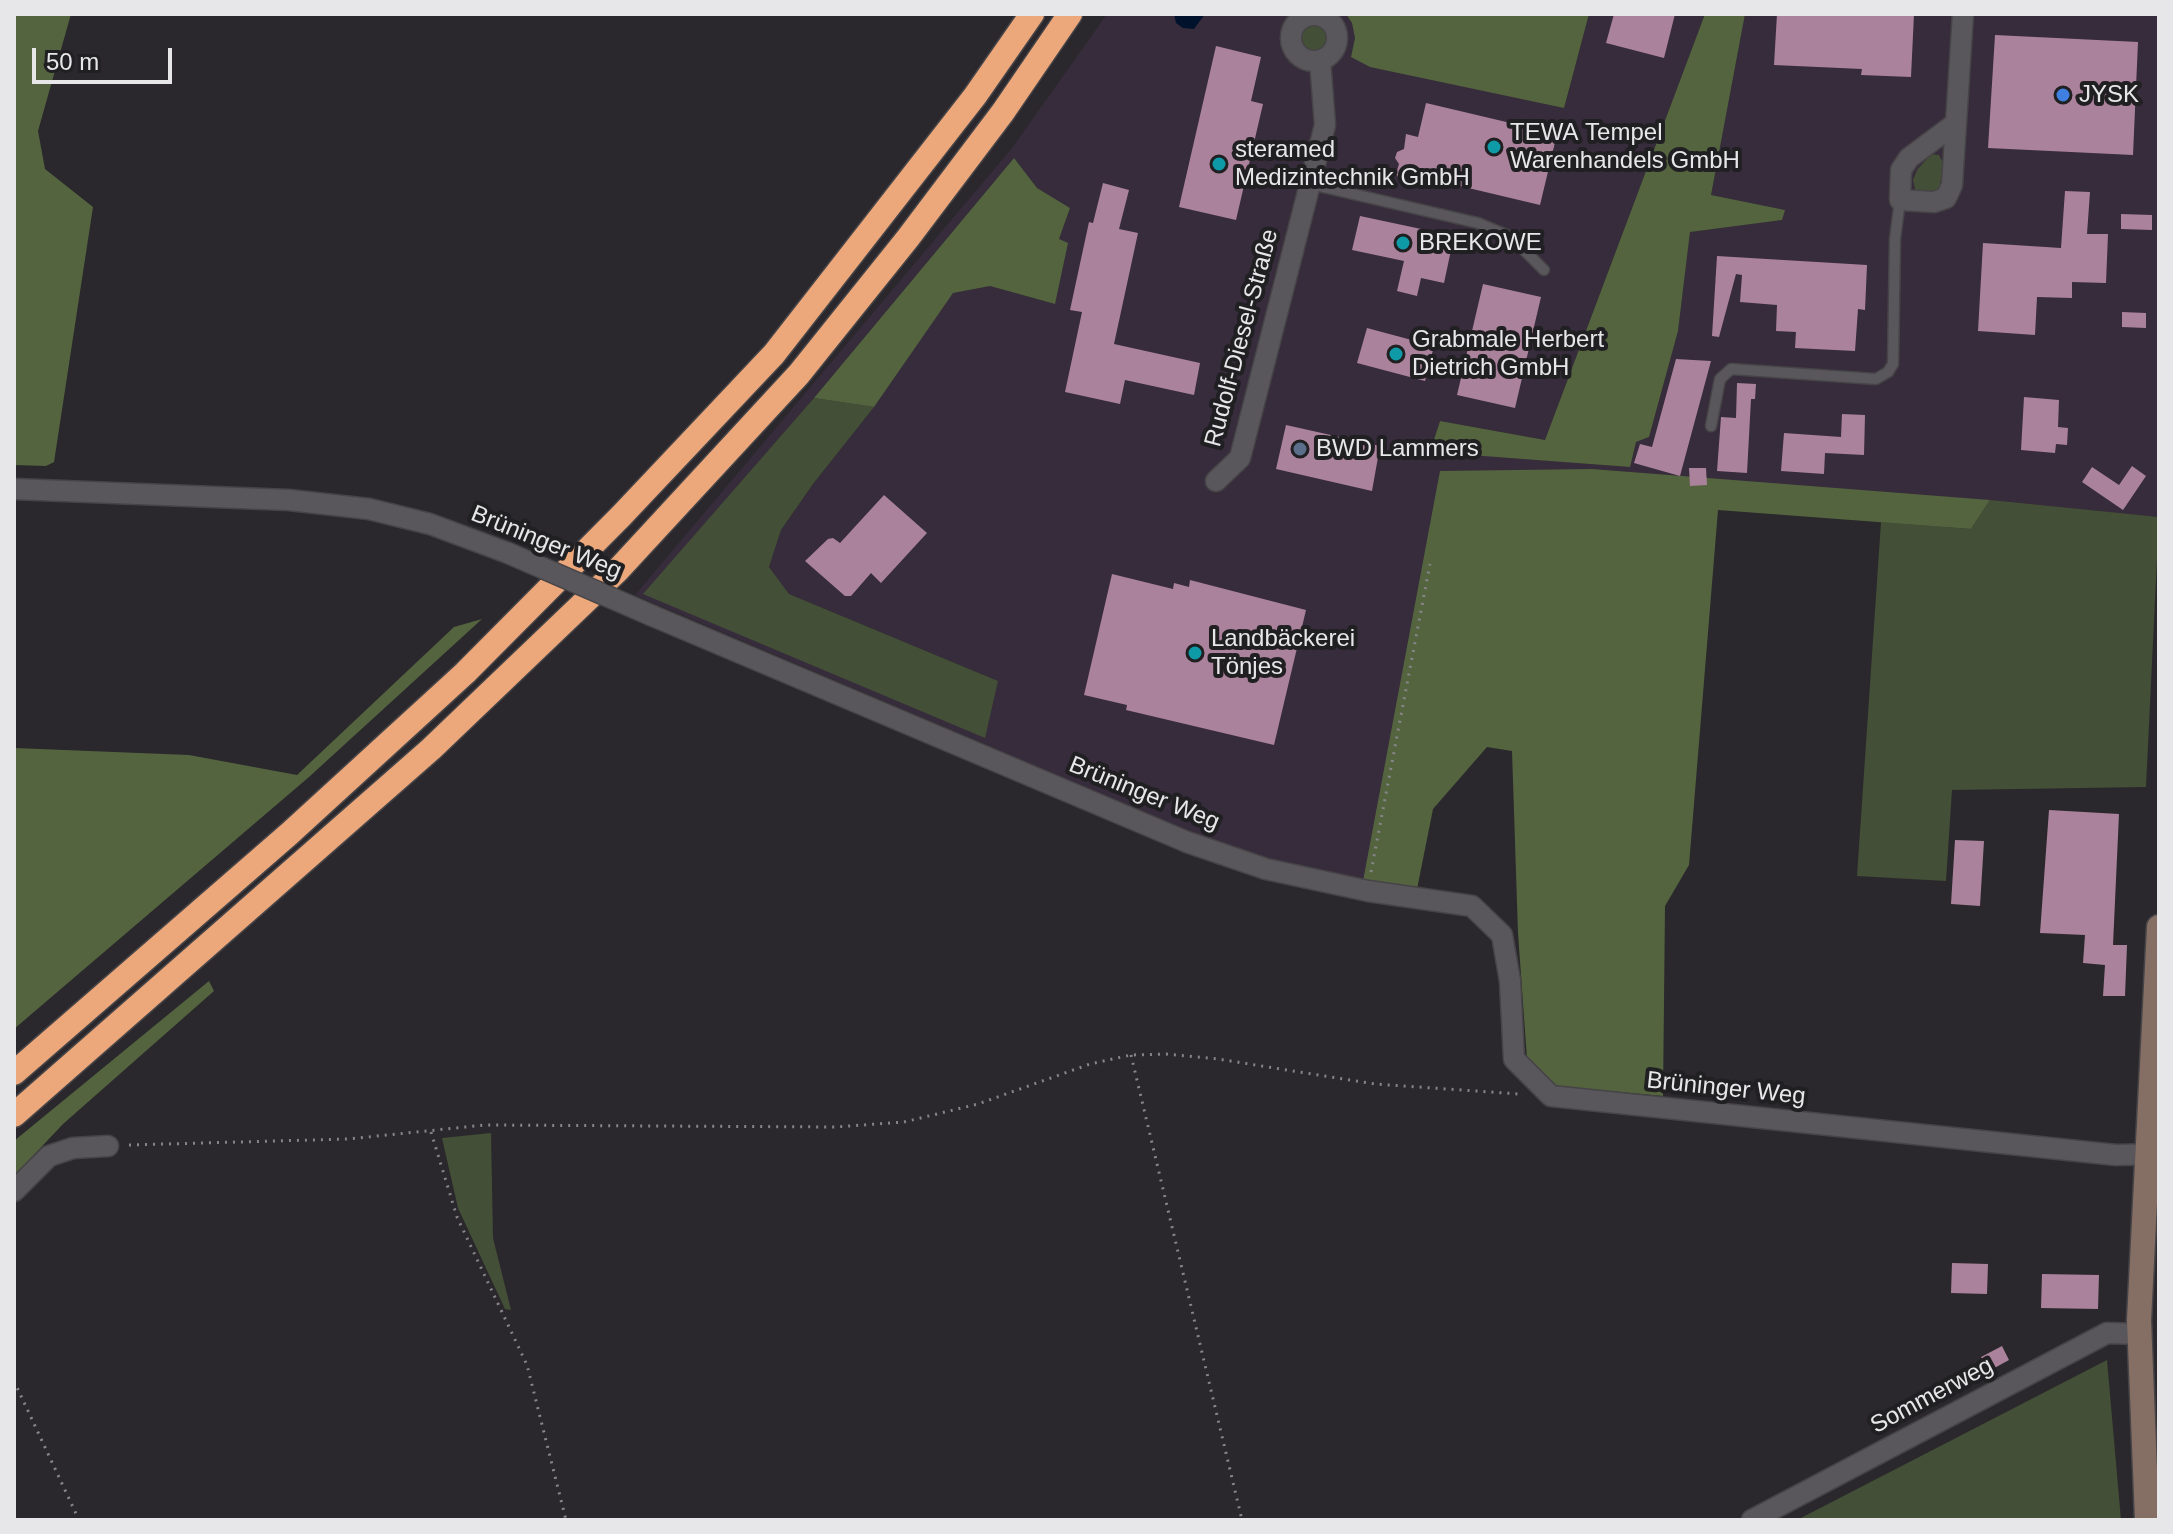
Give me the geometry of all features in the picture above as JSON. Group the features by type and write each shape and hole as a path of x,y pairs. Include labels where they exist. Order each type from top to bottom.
{"highway":[{"path":"14,1073 289,834 465,673 633,504 774,354 975,96 1032,14"},
{"path":"14,1115 431,749 617,571 799,374 937,200 1003,112 1070,14"}],"main road":[{"path":"2147,1520 2151,1460 2139,1334 2152,1154 2159,927"}],"street":[{"path":"1956,123 1909,158 1901,170 1900,200 1934,202 1946,198 1952,185 1956,123 1963,14"},
{"name":"Rudolf-Diesel-Straße","path":"1312,15 1320,15 1332,24 1337,37 1332,51 1320,60 1305,59 1291,42 1298,21 1312,15"},
{"name":"Rudolf-Diesel-Straße","path":"1216,481 1240,458 1325,125 1320,60"},
{"name":"Brüninger Weg","path":"14,489 289,500 369,509 430,524 508,553 1187,842 1266,869 1368,891 1472,906 1502,935 1510,981 1514,1059 1551,1096 2116,1155 2152,1154"},
{"path":"14,1191 49,1156 73,1148 108,1146"},
{"name":"Sommerweg","path":"1752,1520 2107,1333 2139,1334"}],"lane":[{"path":"1310,184 1478,223 1511,237 1544,270"},
{"path":"1711,426 1720,379 1731,369 1876,379 1888,372 1893,364 1895,239 1900,200"}],"path":[{"path":"1368,891 1430,564"},
{"path":"108,1146 348,1139 485,1125 835,1127 904,1122 978,1104 1090,1064 1131,1055 1166,1054 1218,1059 1375,1084 1551,1096"},
{"path":"1131,1055 1242,1520"},
{"path":"431,1131 457,1217 527,1365 566,1520"},
{"path":"14,1381 79,1520"}],"shaded area":[{"path":"1107,14 1346,14 1352,23 1355,38 1351,57 1564,108 1589,14 1705,14 1545,440 1440,421 1430,451 1629,467 1636,442 1649,437 1678,331 1690,232 1781,220 1784,210 1711,195 1745,14 2159,14 2159,517 1592,469 1363,881 1271,860 1190,835 635,595 1012,148","holes":["1014,158 1037,188 1070,208 1059,239 1055,304 990,286 952,293 874,407 781,530 769,567 789,594 998,681 644,594 814,398"]}],"green space":[{"path":"14,14 71,14 38,131 45,169 93,207 54,462 46,466 14,465"},
{"path":"1346,14 1589,14 1564,108 1370,67 1351,57 1355,38 1352,23"},
{"path":"1705,14 1745,14 1711,195 1785,210 1782,220 1690,232 1678,331 1649,437 1636,442 1630,467 1430,452 1440,421 1545,440"},
{"path":"1314,24 1324,28 1328,38 1324,48 1314,52 1304,48 1300,38 1304,28"},
{"path":"1931,154 1939,155 1944,165 1939,189 1931,194 1922,194 1915,189 1913,180 1917,170"},
{"path":"1014,158 1037,188 1070,208 1059,239 1068,243 1055,304 990,286 953,293 874,407 814,398"},
{"path":"814,398 874,407 781,530 769,567 789,594 998,681 985,738 643,594"},
{"path":"1592,469 1990,500 1971,529 1718,510 1689,865 1665,906 1663,1096 1554,1086 1527,1059 1518,933 1512,751 1487,747 1433,809 1416,894 1363,881 1440,471"},
{"path":"1990,500 2159,517 2146,787 1952,790 1946,881 1857,876 1881,522 1971,529"},
{"path":"482,619 309,777 14,1029 14,748 189,755 297,775 454,627"},
{"path":"209,981 214,991 63,1124 14,1176 14,1141"},
{"path":"491,1133 493,1238 511,1310 505,1309 458,1208 442,1138"},
{"path":"2107,1360 2121,1520 1797,1520"}],"water":[{"path":"1174,14 1205,14 1194,29 1183,28 1176,23"}],"building":[{"path":"1614,14 1675,14 1664,58 1606,43"},
{"path":"1777,14 1914,14 1911,77 1861,75 1862,69 1774,65"},
{"name":"JYSK","path":"1995,35 2138,42 2133,155 1988,148"},
{"name":"steramed Medizintechnik GmbH","path":"1216,46 1261,57 1251,101 1263,104 1236,220 1179,207"},
{"path":"1426,103 1557,134 1540,205 1422,177 1421,185 1400,180 1396,174 1399,164 1395,158 1397,152 1404,149 1406,134 1418,137"},
{"path":"1103,183 1129,190 1119,229 1138,233 1114,344 1200,363 1194,395 1125,380 1120,404 1065,392 1082,312 1070,310 1089,222 1093,223"},
{"path":"2065,191 2090,192 2087,234 2108,234 2106,283 2072,282 2072,298 2037,297 2035,335 1978,331 1983,243 2061,248"},
{"path":"2121,214 2152,215 2152,230 2121,229"},
{"name":"BREKOWE","path":"1360,216 1454,236 1444,283 1421,278 1417,296 1397,291 1404,261 1352,250"},
{"path":"1717,256 1867,265 1865,310 1858,309 1855,351 1795,348 1796,332 1776,331 1777,305 1740,302 1742,275 1736,274 1719,337 1712,336"},
{"path":"1483,284 1541,297 1515,408 1457,395"},
{"path":"2122,312 2146,313 2146,328 2122,327"},
{"name":"Grabmale Herbert Dietrich GmbH","path":"1367,328 1434,346 1425,381 1357,363"},
{"path":"1676,359 1711,361 1680,476 1634,463 1640,444 1652,447"},
{"path":"1737,383 1756,384 1755,399 1751,399 1747,473 1717,471 1721,417 1736,418"},
{"path":"2024,397 2059,400 2058,427 2068,428 2067,445 2056,444 2055,453 2021,450"},
{"path":"1842,414 1865,415 1864,455 1825,453 1824,474 1781,471 1784,433 1841,437"},
{"path":"1286,425 1380,446 1372,491 1276,469"},
{"path":"2132,466 2146,476 2123,510 2082,482 2092,467 2119,485"},
{"path":"1689,468 1706,468 1707,485 1690,486"},
{"path":"884,495 927,533 881,583 871,573 851,596 845,596 805,561 828,539 833,538 840,543"},
{"name":"Landbäckerei Tönjes","path":"1112,574 1173,589 1174,583 1189,587 1190,580 1306,610 1274,745 1126,710 1127,705 1084,695"},
{"path":"2049,810 2119,814 2113,945 2127,945 2125,996 2103,996 2105,965 2083,963 2085,935 2040,933"},
{"path":"1955,840 1984,841 1980,906 1951,904"},
{"path":"1952,1263 1988,1264 1987,1294 1951,1293"},
{"path":"2042,1274 2099,1275 2098,1309 2041,1308"},
{"path":"2002,1346 2009,1360 1989,1371 1981,1357"}],"place":[{"name":"JYSK","path":"2063,95"},
{"name":"TEWA Tempel Warenhandels GmbH","path":"1494,147"},
{"name":"steramed Medizintechnik GmbH","path":"1219,164"},
{"name":"BREKOWE","path":"1403,243"},
{"name":"Grabmale Herbert Dietrich GmbH","path":"1396,354"},
{"name":"BWD Lammers","path":"1300,449"},
{"name":"Landbäckerei Tönjes","path":"1195,653"}]}
